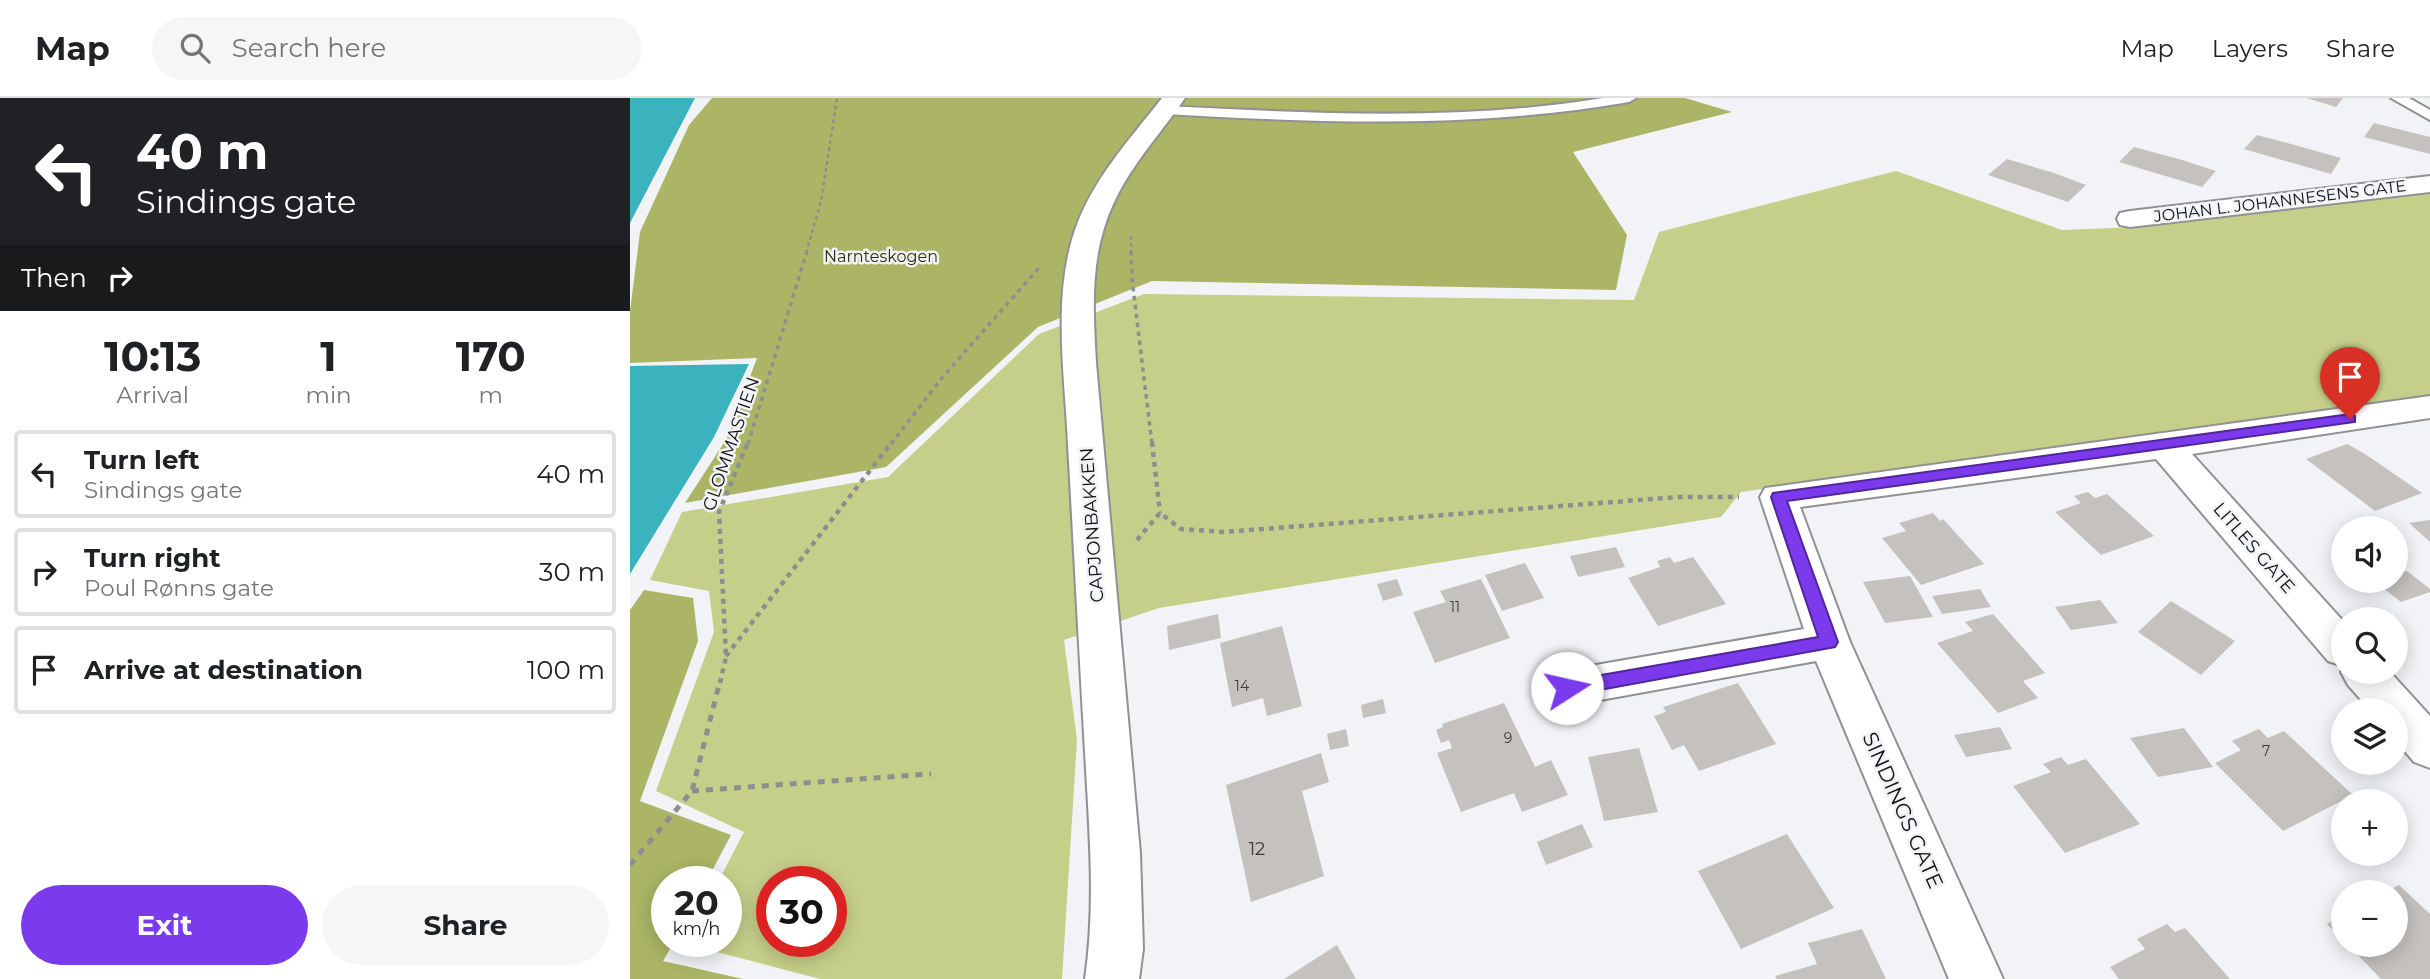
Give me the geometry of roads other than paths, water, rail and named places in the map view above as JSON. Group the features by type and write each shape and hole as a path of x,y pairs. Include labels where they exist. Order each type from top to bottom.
{"street":[{"name":"CAPJONBAKKEN","path":"1112,979 1116,949 1115,853 1080,363 1078,294 1083,249 1096,213 1116,176 1169,104"},
{"name":"JOHAN L. JOHANNESENS GATE","path":"2130,219 2430,184"},
{"path":"2165,446 2430,407"},
{"name":"SINDINGS GATE","path":"1976,979 1829,642 1778,497 2165,446"},
{"name":"LITLES GATE","path":"2165,446 2331,635"},
{"path":"1567,688 1829,642"},
{"path":"2374,684 2426,738"}],"lane":[{"path":"1169,104 1392,120 1544,112 1629,98"},
{"path":"2398,98 2430,116"}],"water":[{"path":"630,98 695,98 630,223"},
{"path":"749,364 714,437 630,574 630,366"}],"park label":[{"name":"Narnteskogen","path":"881,256"}]}
